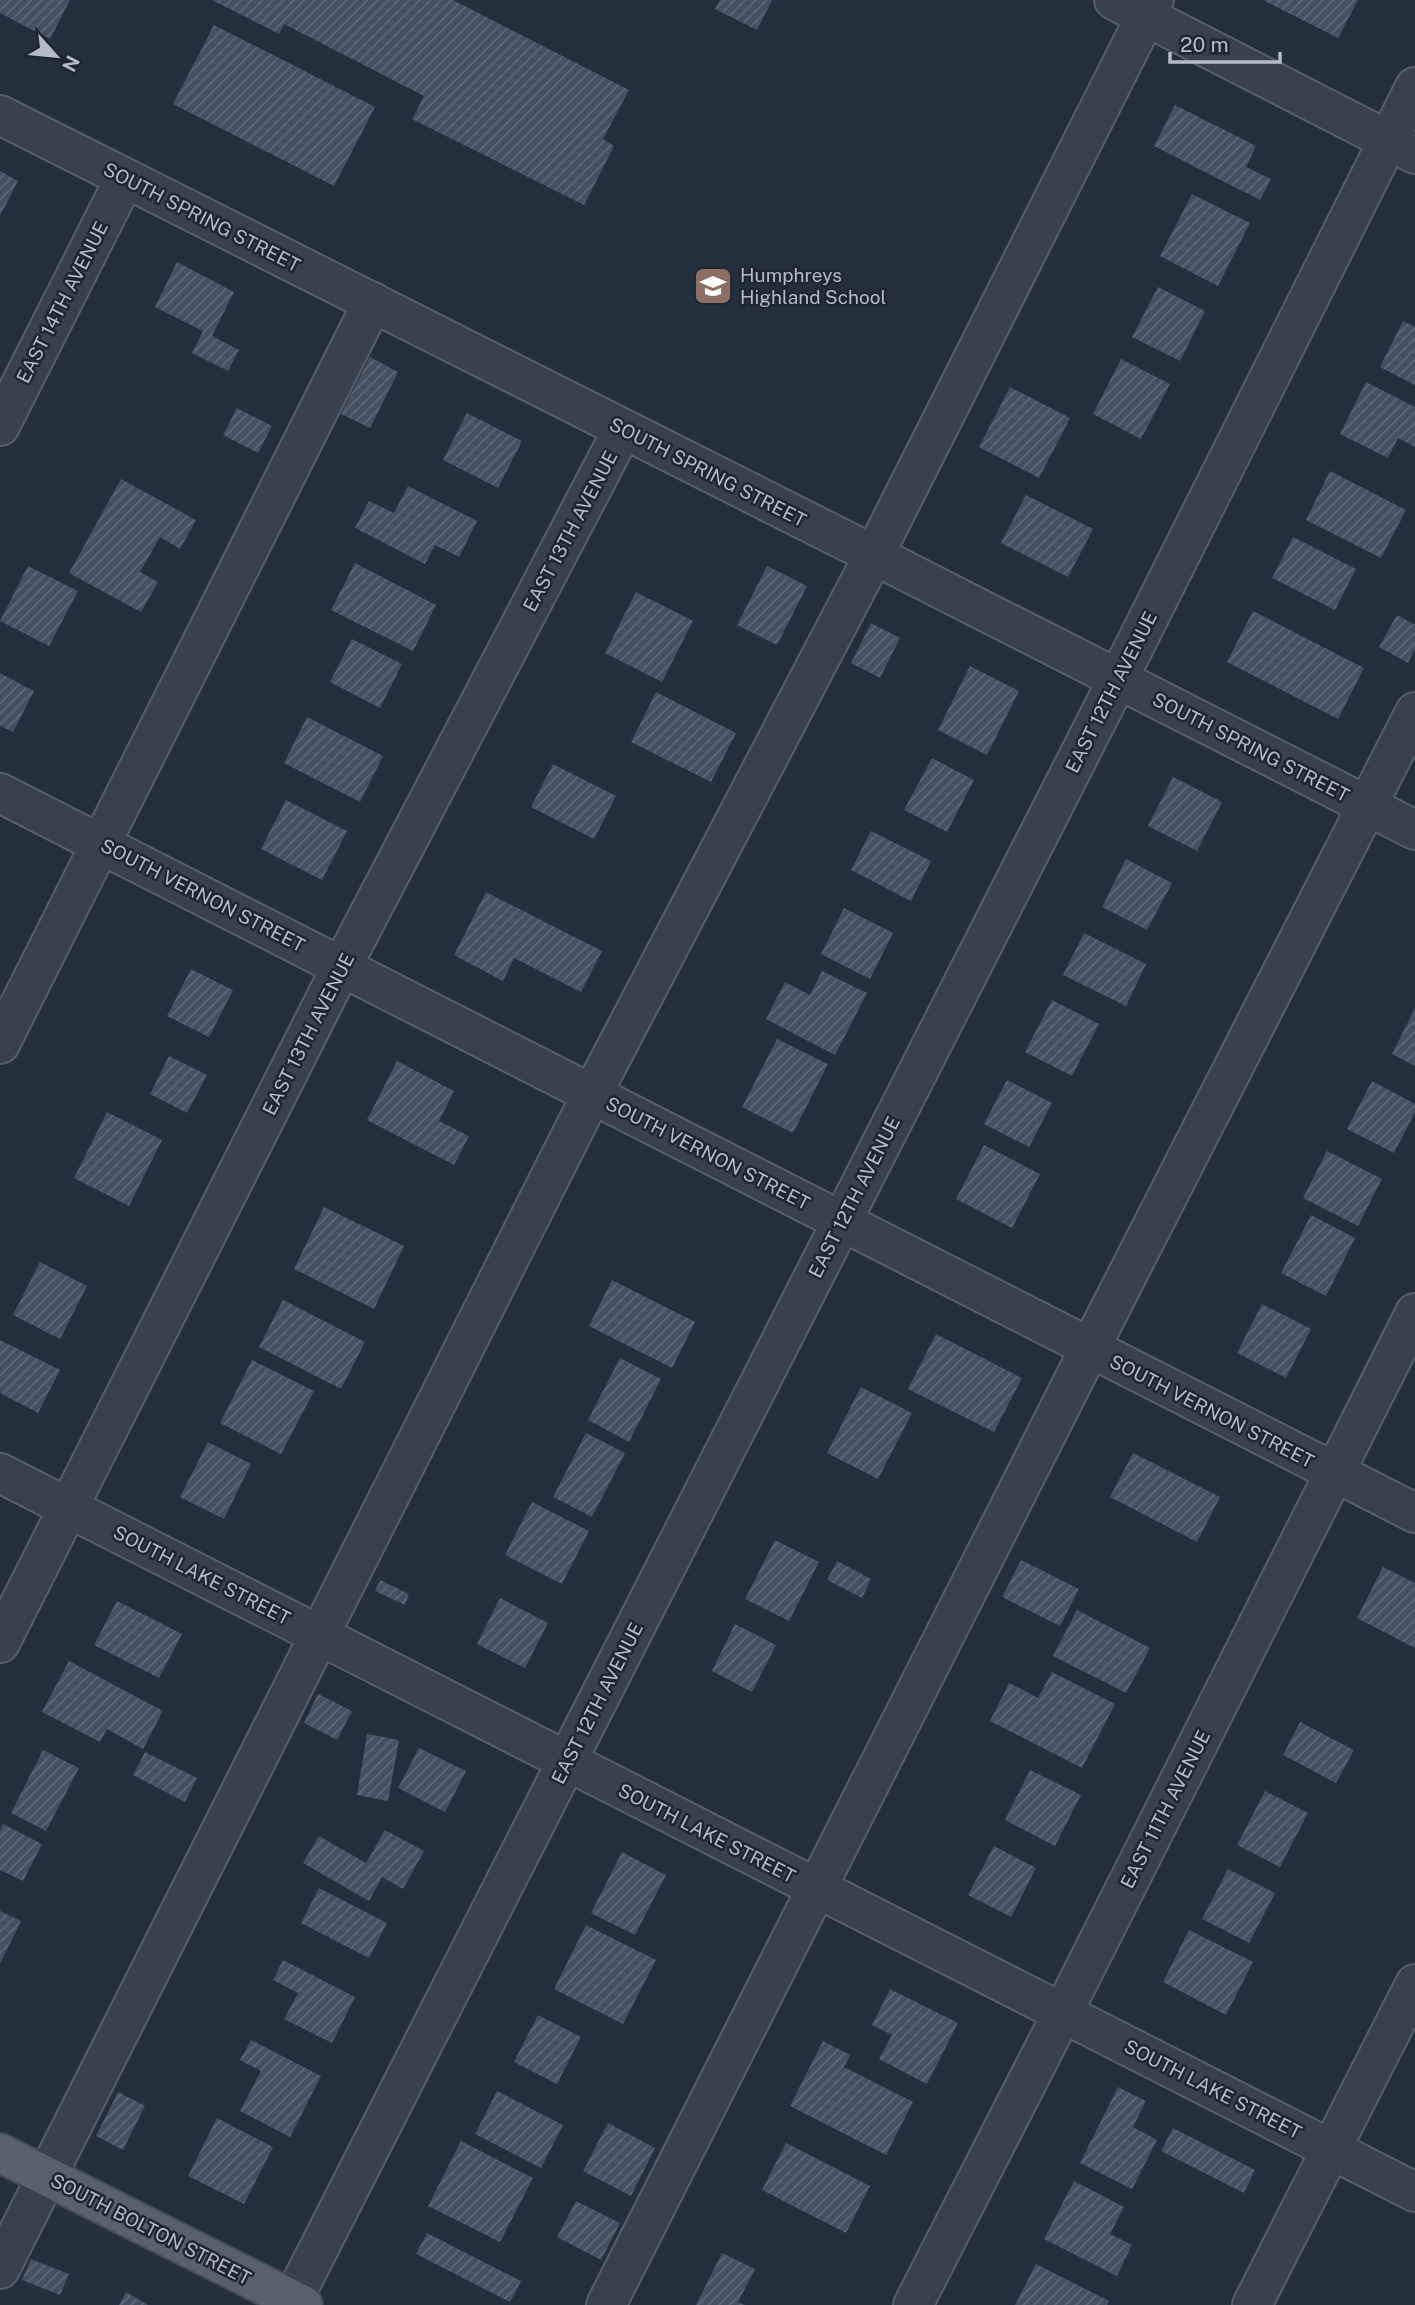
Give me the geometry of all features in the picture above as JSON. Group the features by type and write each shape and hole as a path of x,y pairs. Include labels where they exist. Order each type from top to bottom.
{"main road":[{"name":"SOUTH BOLTON STREET","path":"0,2153 295,2303"}],"street":[{"path":"0,2269 592,1094 874,555 1138,5 1401,147"},
{"name":"EAST 12TH AVENUE","path":"295,2303 1118,679 1401,147 1415,87"},
{"name":"SOUTH SPRING STREET","path":"0,115 1415,831"},
{"name":"EAST 14TH AVENUE","path":"0,426 125,178"},
{"path":"0,1044 373,302"},
{"name":"EAST 13TH AVENUE","path":"0,1643 342,966 623,429"},
{"path":"606,2305 1415,712"},
{"name":"SOUTH VERNON STREET","path":"0,793 1415,1513"},
{"name":"EAST 11TH AVENUE","path":"913,2305 1415,1313"},
{"name":"SOUTH LAKE STREET","path":"0,1473 1415,2192"},
{"path":"1252,2305 1415,1984"}],"building":[{"path":"0,0 70,0 50,39 0,13"},
{"path":"212,0 453,0 629,90 603,139 614,146 584,205 412,119 424,96 284,24 279,34"},
{"path":"720,0 772,0 757,30 715,9"},
{"path":"1263,0 1358,0 1338,38"},
{"path":"214,25 375,107 334,186 173,104"},
{"path":"1175,105 1256,146 1246,167 1271,179 1260,200 1154,146"},
{"path":"0,171 18,181 0,216"},
{"path":"1192,194 1250,223 1218,286 1160,256"},
{"path":"177,262 234,292 212,336 239,350 228,371 192,353 203,331 155,307"},
{"path":"1158,287 1205,311 1180,361 1132,337"},
{"path":"1403,321 1415,327 1415,385 1380,367"},
{"path":"370,357 398,372 370,428 341,414"},
{"path":"1121,359 1170,384 1141,439 1093,414"},
{"path":"1366,382 1415,407 1415,447 1398,438 1388,458 1340,434"},
{"path":"1010,387 1070,418 1039,478 979,447"},
{"path":"237,408 272,426 258,453 223,435"},
{"path":"467,413 522,441 498,488 443,460"},
{"path":"1330,471 1406,510 1381,558 1306,520"},
{"path":"121,479 196,520 180,549 160,537 140,572 158,582 141,612 69,573"},
{"path":"408,486 477,521 459,557 435,545 425,564 355,528 369,501 394,513"},
{"path":"1026,495 1093,529 1068,577 1001,543"},
{"path":"1293,537 1356,569 1335,610 1272,578"},
{"path":"355,563 436,605 413,651 331,610"},
{"path":"28,566 78,591 49,646 0,621"},
{"path":"767,566 807,586 777,645 737,625"},
{"path":"636,592 693,621 662,682 605,653"},
{"path":"1253,611 1364,668 1338,719 1227,662"},
{"path":"1397,615 1415,625 1415,649 1408,663 1379,647"},
{"path":"871,623 900,638 880,678 851,663"},
{"path":"352,639 402,664 380,708 330,682"},
{"path":"970,666 1019,691 987,755 938,730"},
{"path":"0,673 34,691 13,732 0,726"},
{"path":"656,692 736,733 711,782 631,742"},
{"path":"307,717 383,756 360,802 284,763"},
{"path":"932,758 974,780 947,832 904,810"},
{"path":"553,764 616,796 594,839 531,807"},
{"path":"1173,777 1222,802 1197,851 1148,826"},
{"path":"286,800 347,831 322,880 261,849"},
{"path":"871,831 931,861 911,901 851,870"},
{"path":"1126,859 1172,883 1147,930 1102,907"},
{"path":"486,892 602,951 581,992 514,958 503,981 454,955"},
{"path":"844,908 893,933 870,979 821,954"},
{"path":"1084,933 1146,964 1126,1006 1063,975"},
{"path":"191,969 233,990 209,1037 167,1016"},
{"path":"822,971 867,993 835,1055 766,1019 785,982 810,995"},
{"path":"1052,1000 1099,1024 1072,1076 1025,1052"},
{"path":"1415,1008 1415,1066 1392,1054"},
{"path":"777,1039 828,1064 793,1133 742,1107"},
{"path":"169,1056 207,1075 187,1113 150,1094"},
{"path":"397,1061 454,1091 439,1121 469,1136 454,1165 367,1120"},
{"path":"1007,1080 1052,1103 1029,1147 984,1124"},
{"path":"1372,1081 1415,1104 1415,1112 1394,1153 1347,1129"},
{"path":"107,1112 162,1140 129,1206 74,1178"},
{"path":"984,1145 1040,1174 1012,1228 956,1199"},
{"path":"1327,1151 1382,1179 1358,1226 1303,1198"},
{"path":"324,1207 404,1246 374,1309 294,1269"},
{"path":"1311,1215 1355,1238 1326,1296 1281,1273"},
{"path":"40,1262 87,1286 60,1339 13,1315"},
{"path":"612,1280 695,1322 672,1368 589,1326"},
{"path":"283,1300 365,1342 341,1389 259,1347"},
{"path":"1262,1304 1311,1329 1286,1378 1237,1353"},
{"path":"936,1334 1022,1378 994,1432 908,1389"},
{"path":"0,1340 60,1370 38,1413 0,1393"},
{"path":"620,1358 661,1379 629,1442 588,1420"},
{"path":"252,1360 314,1391 281,1454 220,1423"},
{"path":"861,1387 912,1413 878,1479 827,1453"},
{"path":"586,1433 625,1453 592,1517 553,1497"},
{"path":"208,1442 251,1464 224,1519 180,1497"},
{"path":"1133,1453 1220,1497 1197,1542 1110,1497"},
{"path":"532,1502 589,1531 562,1584 505,1555"},
{"path":"775,1540 819,1562 789,1621 745,1599"},
{"path":"1021,1560 1079,1589 1060,1626 1002,1597"},
{"path":"837,1561 871,1579 862,1598 827,1580"},
{"path":"1383,1567 1415,1583 1415,1648 1357,1618"},
{"path":"380,1580 409,1594 405,1605 375,1591"},
{"path":"500,1598 548,1623 525,1668 477,1644"},
{"path":"117,1601 182,1634 159,1678 94,1645"},
{"path":"1077,1610 1150,1648 1126,1693 1053,1656"},
{"path":"735,1624 776,1645 752,1692 712,1671"},
{"path":"69,1661 163,1711 143,1749 107,1729 100,1742 42,1712"},
{"path":"1052,1672 1115,1704 1082,1768 990,1721 1009,1683 1038,1698"},
{"path":"318,1694 352,1711 337,1740 304,1723"},
{"path":"1300,1722 1354,1750 1336,1783 1283,1755"},
{"path":"367,1734 399,1740 388,1801 357,1795"},
{"path":"419,1748 466,1771 445,1812 398,1788"},
{"path":"43,1750 79,1768 46,1831 11,1813"},
{"path":"145,1752 197,1778 185,1802 133,1775"},
{"path":"1030,1770 1081,1795 1055,1846 1005,1820"},
{"path":"1265,1791 1308,1813 1280,1867 1237,1845"},
{"path":"3,1824 42,1844 23,1881 0,1870 0,1831"},
{"path":"385,1830 424,1851 403,1889 382,1877 369,1901 303,1863 319,1836 366,1863"},
{"path":"994,1846 1036,1868 1011,1917 968,1895"},
{"path":"622,1852 666,1875 635,1935 591,1913"},
{"path":"1228,1869 1275,1893 1249,1943 1202,1919"},
{"path":"319,1888 387,1923 369,1958 301,1923"},
{"path":"0,1911 21,1921 0,1964"},
{"path":"586,1925 656,1960 623,2024 554,1989"},
{"path":"1189,1930 1253,1962 1226,2015 1163,1982"},
{"path":"283,1960 355,1997 332,2043 284,2019 298,1993 273,1980"},
{"path":"890,1989 958,2023 927,2084 879,2059 892,2035 872,2025"},
{"path":"538,2015 581,2037 557,2084 514,2062"},
{"path":"251,2040 321,2076 290,2137 240,2111 261,2071 240,2060"},
{"path":"823,2041 850,2055 844,2067 913,2102 886,2155 790,2106"},
{"path":"1118,2087 1146,2101 1133,2127 1157,2140 1132,2189 1080,2163"},
{"path":"497,2091 563,2125 541,2168 475,2134"},
{"path":"118,2092 145,2106 123,2150 96,2136"},
{"path":"217,2118 273,2147 244,2204 188,2176"},
{"path":"608,2123 655,2148 631,2196 583,2171"},
{"path":"1173,2128 1255,2170 1244,2193 1161,2151"},
{"path":"461,2141 533,2178 500,2242 428,2206"},
{"path":"786,2143 870,2186 846,2233 762,2190"},
{"path":"1074,2181 1124,2207 1110,2234 1132,2245 1117,2276 1044,2239"},
{"path":"576,2201 620,2223 601,2260 557,2237"},
{"path":"427,2233 521,2281 510,2302 416,2254"},
{"path":"722,2253 755,2269 738,2302 745,2305 696,2305"},
{"path":"31,2259 69,2274 60,2295 22,2280"},
{"path":"1036,2264 1109,2301 1107,2305 1015,2305"},
{"path":"126,2292 148,2305 119,2305"}],"place":[{"name":"Humphreys Highland School","path":"713,286"}]}
